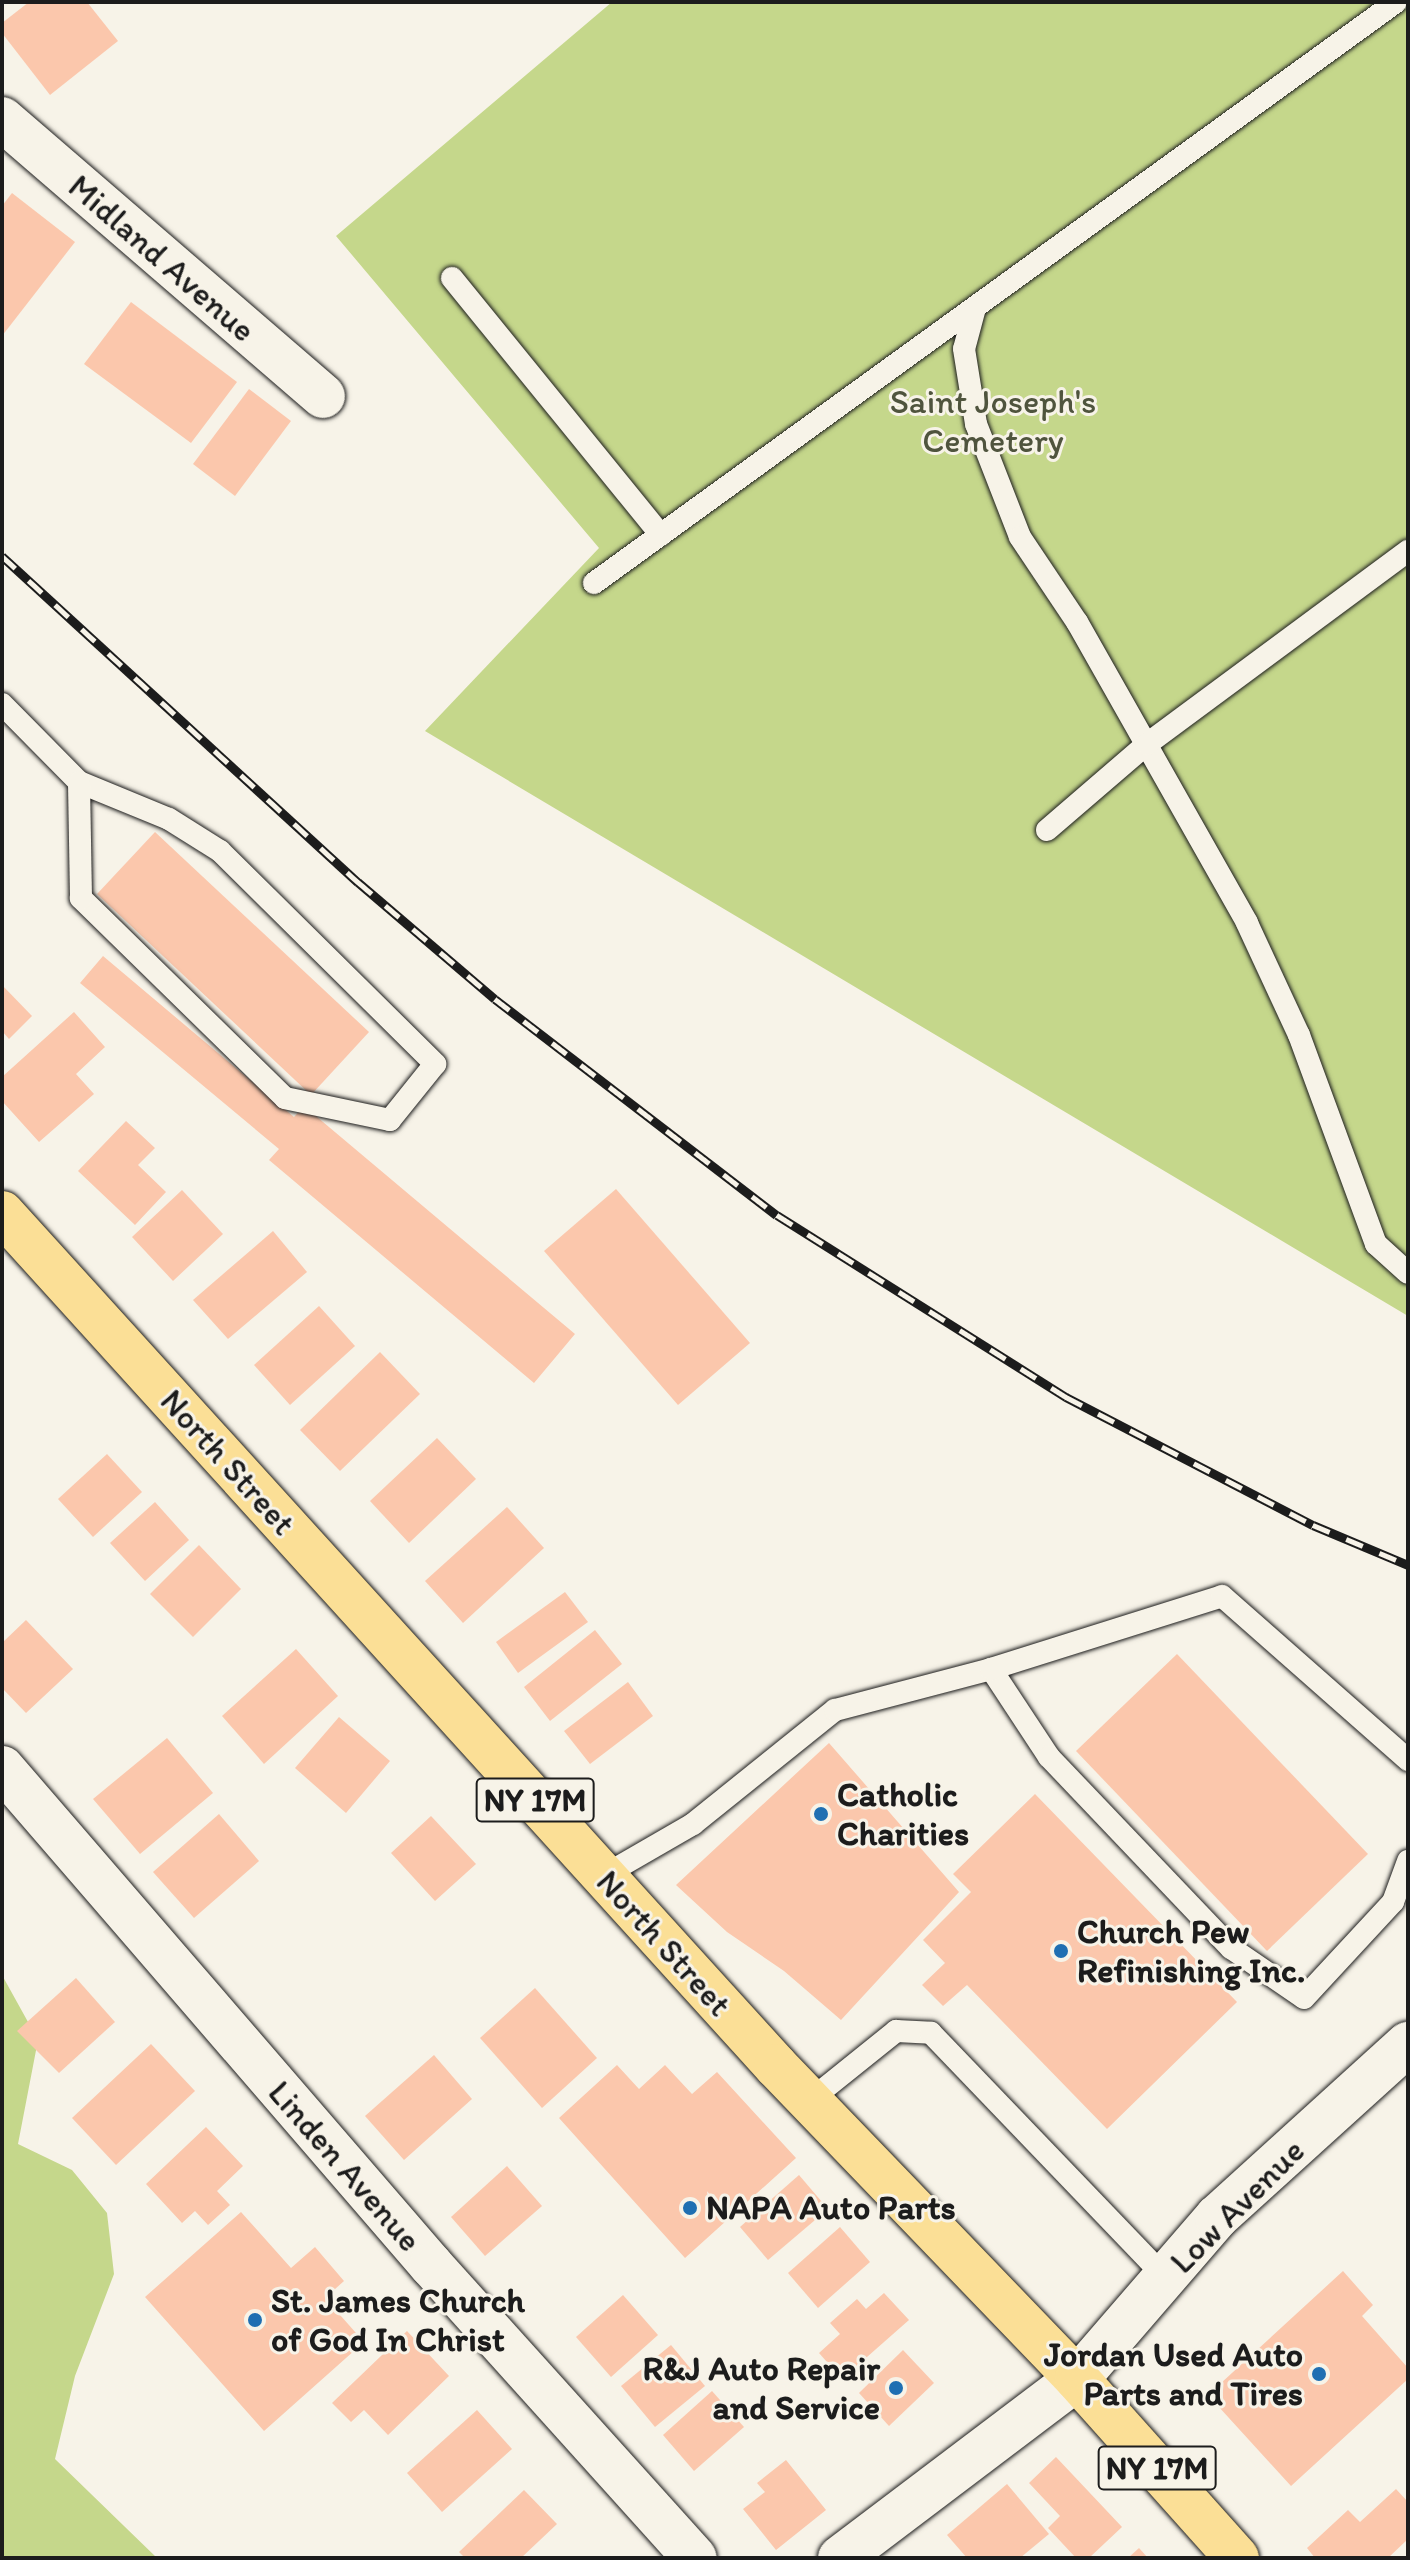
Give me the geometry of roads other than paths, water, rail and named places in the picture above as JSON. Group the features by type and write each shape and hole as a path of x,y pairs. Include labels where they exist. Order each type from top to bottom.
{"main road":[{"name":"North Street","path":"2,1213 809,2101 1077,2379 1237,2558"}],"street":[{"name":"Midland Avenue","path":"2,119 323,396"},
{"name":"Linden Avenue","path":"2,1768 431,2265 695,2558"},
{"name":"Low Avenue","path":"840,2558 1077,2379 1217,2217 1408,2044"}],"lane":[{"path":"594,583 1396,2"},
{"path":"452,278 661,535"},
{"path":"975,308 964,349 976,424 1020,537 1147,744 1247,923 1299,1035 1376,1244 1408,1273"},
{"path":"1047,830 1147,744 1408,551"},
{"path":"2,704 79,782 169,819 220,851 435,1064 390,1120 285,1098 81,898 79,782"},
{"path":"603,1876 693,1824 835,1710 991,1669 1222,1596 1408,1760"},
{"path":"991,1669 1060,1768 1231,1948 1304,1998 1393,1902 1408,1861"},
{"path":"809,2101 896,2031 931,2033 1165,2277"}],"railway":[{"path":"2,556 358,882 495,999 777,1215 1066,1397 1313,1525 1408,1565"}],"place":[{"name":"Catholic Charities","path":"821,1814"},
{"name":"Church Pew Refinishing Inc.","path":"1061,1951"},
{"name":"NAPA Auto Parts","path":"690,2208"},
{"name":"St. James Church of God In Christ","path":"255,2320"},
{"name":"Jordan Used Auto Parts and Tires","path":"1319,2374"},
{"name":"R&J Auto Repair and Service","path":"896,2388"}],"park label":[{"name":"Saint Joseph's Cemetery","path":"993,420"}]}
